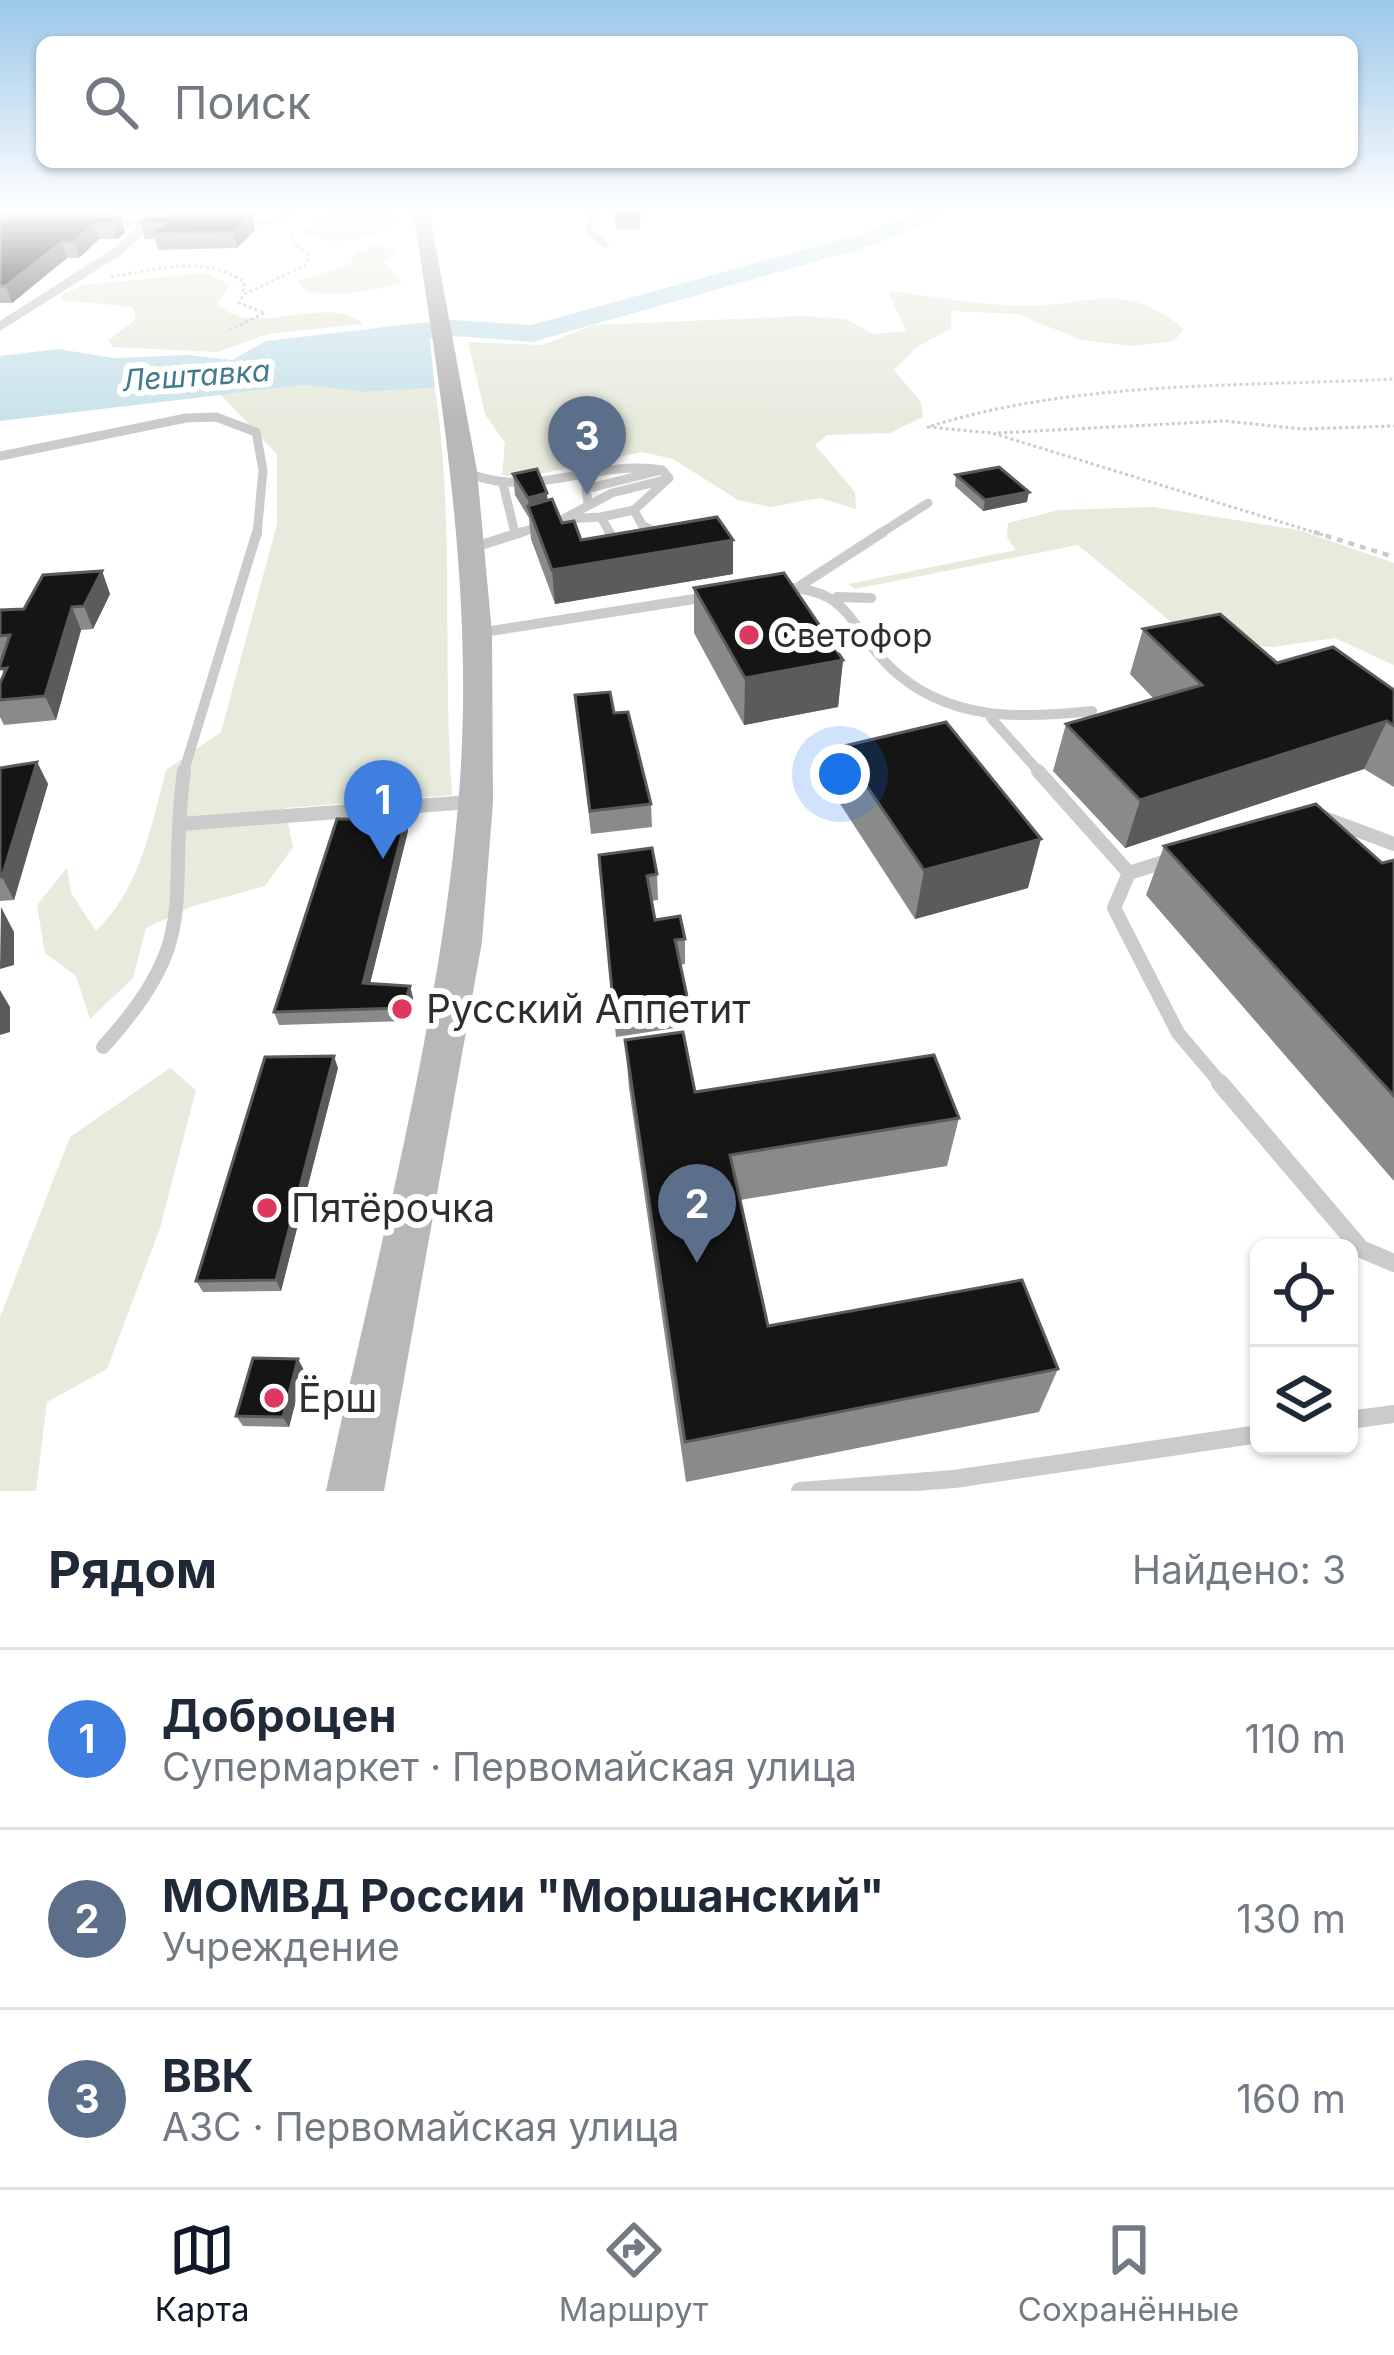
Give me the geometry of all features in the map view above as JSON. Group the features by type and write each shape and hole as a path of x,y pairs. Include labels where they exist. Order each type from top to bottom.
{"main road":[{"path":"355,1491 462,942 476,802 477,633 464,460 432,280"}],"street":[{"path":"0,327 75,280"}],"lane":[{"path":"0,456 216,416 256,432 266,459 256,532 184,769 172,946 154,990 104,1047"},
{"path":"464,460 503,484 627,466 665,474"},
{"path":"564,519 588,502 665,474"},
{"path":"471,548 564,519 634,510 665,474"},
{"path":"503,484 515,533"},
{"path":"799,586 833,569 884,527 928,503"},
{"path":"634,510 642,524 668,539 668,546 650,549"},
{"path":"601,517 622,552"},
{"path":"763,588 799,586 836,596 871,598"},
{"path":"477,633 718,595"},
{"path":"836,596 892,670 958,707 991,718 1092,711"},
{"path":"991,718 1129,873"},
{"path":"181,824 476,802"},
{"path":"1299,822 1321,815 1394,844"},
{"path":"1129,873 1192,854"},
{"path":"1129,873 1114,908 1178,1033 1361,1250 1394,1263"},
{"path":"1358,1419 1394,1414"},
{"path":"800,1491 954,1479 1250,1435"}],"path":[{"path":"72,282 96,280"},
{"path":"229,330 265,313 238,303 242,280"},
{"path":"242,295 275,280"},
{"path":"1394,379 1070,395 1004,403 928,428 992,433 1225,421 1302,429 1394,426"},
{"path":"992,433 1394,556"}],"shaded area":[{"path":"219,280 231,285 217,304 232,314 270,318 331,312 363,324 268,334 218,352 112,347 109,340 136,319 133,307 62,300 62,294 84,285"},
{"path":"297,281 402,282 330,294 306,291"},
{"path":"888,291 1018,306 1122,299 1162,313 1184,329 1174,341 1132,346 1082,340 1017,314 951,311 951,328 917,347 894,370 921,402 923,417 890,433 827,435 815,445 855,492 856,509 820,498 770,507 738,500 673,459 642,452 521,478 502,475 505,443 485,414 468,342 543,345 593,325 803,316 846,319 873,334 906,331"},
{"path":"306,385 364,392 435,388 445,489 452,795 285,808 293,847 265,886 193,906 146,928 133,978 90,1019 76,976 45,953 37,905 67,868 71,893 96,931 134,877 166,770 221,732 277,524 277,454 221,395"},
{"path":"1153,507 1299,530 1394,563 1394,665 1335,638 1273,647 1197,643 1078,545 855,589 848,584 1016,550 1007,537 1008,523 1059,510"},
{"path":"170,1068 196,1090 160,1228 107,1369 47,1402 36,1491 0,1491 0,1317 70,1137"}],"water":[{"path":"428,322 435,388 364,392 305,385 0,421 0,356 58,349 114,358 188,355 232,360 266,341"}],"building":[{"path":"999,467 1029,492 985,500 956,475"},
{"path":"537,469 547,493 528,498 513,474"},
{"path":"552,499 562,523 574,521 581,540 717,517 733,540 552,570 528,506"},
{"path":"102,571 84,606 72,607 45,696 0,700 0,683 7,668 0,669 0,665 10,635 0,636 0,610 24,609 43,575"},
{"path":"784,573 843,660 745,678 694,588"},
{"path":"1220,614 1277,663 1333,647 1394,690 1394,726 1387,721 1140,800 1066,724 1202,685 1143,629"},
{"path":"610,692 614,713 628,712 651,804 590,811 575,695"},
{"path":"946,722 1041,839 924,870 840,747"},
{"path":"37,762 2,877 0,877 0,768"},
{"path":"1316,804 1382,863 1394,860 1394,1096 1164,846"},
{"path":"337,819 406,819 363,983 410,986 403,1008 274,1012"},
{"path":"652,848 657,874 647,876 655,920 680,916 685,939 675,940 688,1001 614,1012 599,855"},
{"path":"683,1032 695,1092 934,1055 959,1118 730,1155 768,1326 1022,1280 1058,1369 685,1442 625,1040"},
{"path":"334,1056 276,1280 196,1281 265,1057"},
{"name":"Ёрш","path":"253,1358 298,1359 283,1417 236,1416"}],"waterway":[{"name":"Лештавка","path":"384,335 453,328 532,334 725,280"}],"place":[{"name":"ВВК","path":"587,495"},
{"name":"Светофор","path":"749,635"},
{"name":"Доброцен","path":"383,859"},
{"name":"Русский Аппетит","path":"402,1009"},
{"name":"Пятёрочка","path":"267,1208"},
{"name":"МОМВД России \"Моршанский\"","path":"697,1263"},
{"name":"Ёрш","path":"274,1398"}]}
